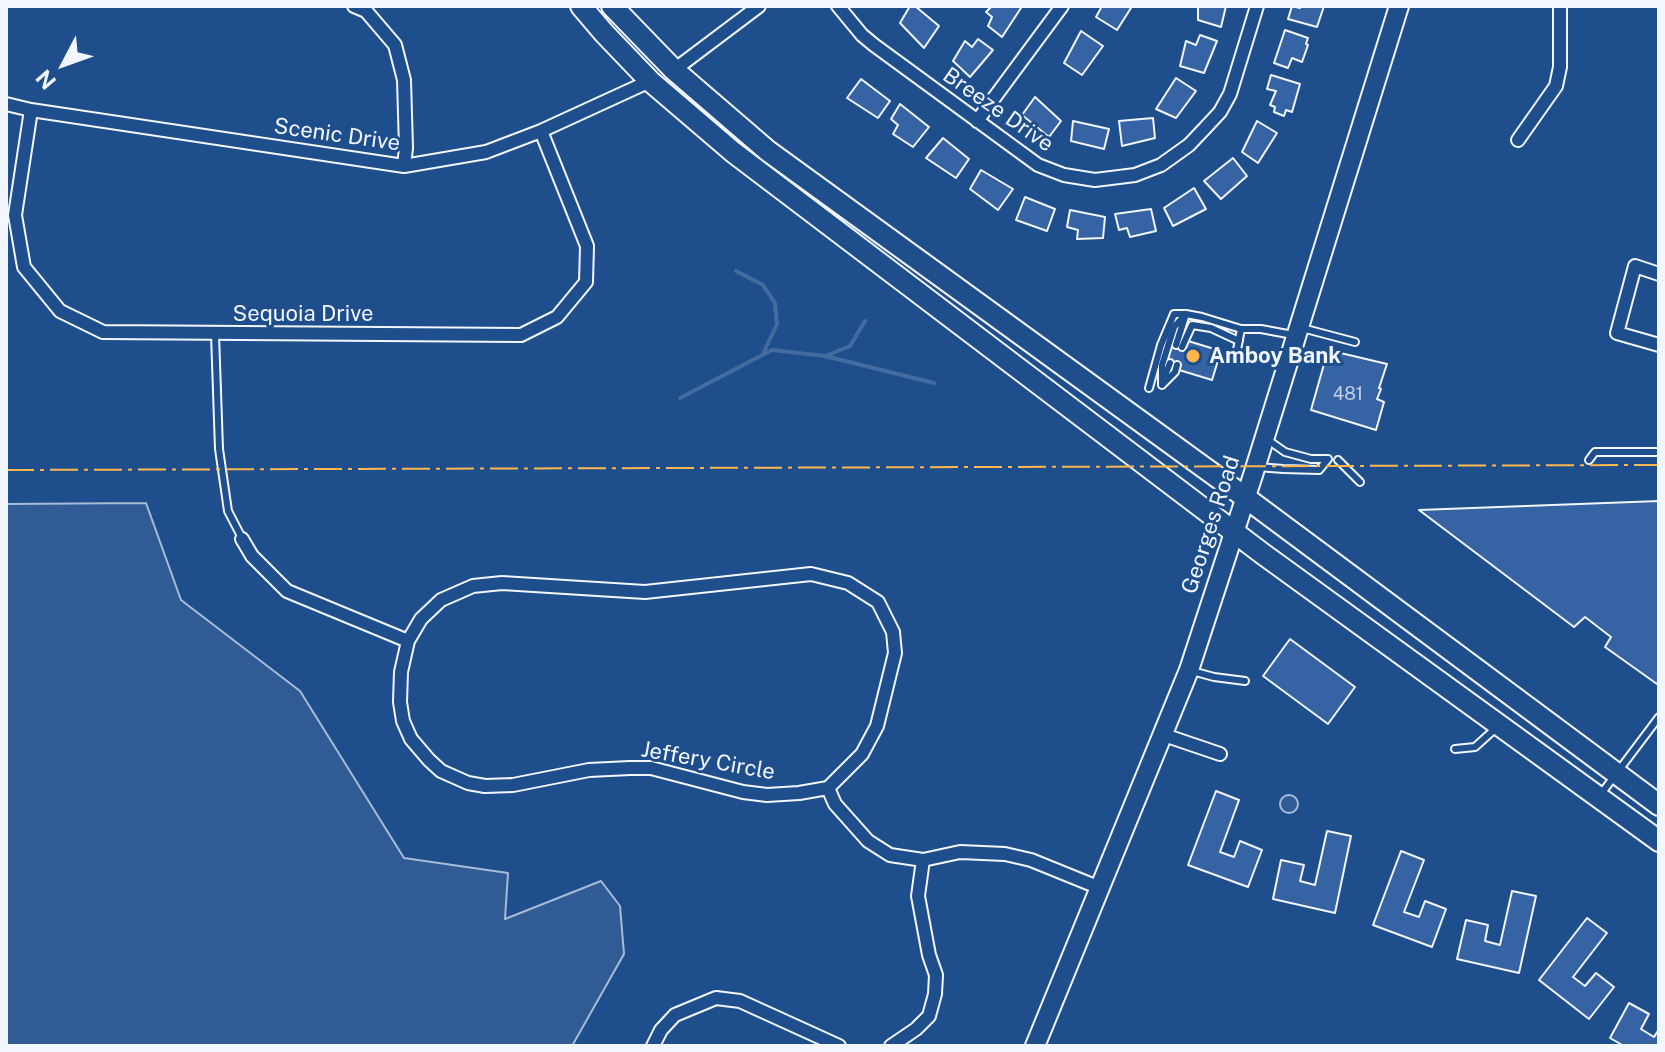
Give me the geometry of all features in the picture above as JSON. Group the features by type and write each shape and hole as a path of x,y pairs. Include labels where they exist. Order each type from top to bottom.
{"main road":[{"path":"581,6 650,81 733,152 1234,532 1659,841"},
{"path":"612,6 674,70 768,151 1246,498 1659,805"}],"street":[{"path":"354,6 366,11 395,45 404,80 404,166"},
{"path":"674,70 759,6"},
{"name":"Breeze Drive","path":"838,6 874,45 1038,165 1064,175 1095,180 1135,175 1161,165 1189,145 1220,112 1230,94 1257,6"},
{"path":"977,121 1062,6"},
{"name":"Georges Road","path":"1035,1046 1189,670 1246,498 1399,6"},
{"path":"1518,140 1556,86 1560,67 1560,6"},
{"name":"Scenic Drive","path":"6,104 404,166 486,152 541,131 650,81"},
{"name":"Sequoia Drive","path":"31,110 15,215 24,267 60,311 103,332 521,335 557,317 586,282 587,246 541,131"},
{"path":"1658,340 1617,333 1635,266 1659,274"},
{"path":"242,539 252,556 287,591 408,641"},
{"name":"Jeffery Circle","path":"811,574 848,583 878,602 893,632 895,653 877,726 862,754 828,788 767,795 743,792 651,768 589,770 513,785 468,783 441,771 429,760 411,739 403,721 401,672 408,641 421,619 441,600 473,586 502,583 645,592 811,574"},
{"path":"1164,735 1220,754"},
{"path":"828,788 835,804 868,841 890,855 923,860 960,852 1005,854 1031,860 1100,888"},
{"path":"891,1046 929,1016 935,994 936,975 918,896 923,860"},
{"path":"653,1046 661,1030 675,1015 716,998 740,1001 839,1046"}],"lane":[{"path":"1149,388 1174,314 1186,314 1241,329 1298,331 1355,342"},
{"path":"1186,314 1179,346 1192,325 1211,328 1239,341"},
{"path":"1174,364 1175,372 1162,385 1162,365 1174,327 1186,314"},
{"path":"1237,350 1241,329"},
{"path":"215,334 219,449 228,511 242,539"},
{"path":"1256,466 1319,470 1328,459 1311,459 1285,452 1264,438"},
{"path":"1589,460 1595,452 1659,452"},
{"path":"1338,460 1360,482"},
{"path":"1189,670 1245,681"},
{"path":"1598,797 1659,717"},
{"path":"1455,749 1475,747 1500,725"}],"shaded area":[{"path":"146,503 181,600 300,691 404,858 508,873 505,919 601,881 620,906 624,954 572,1046 6,1046 6,504"},
{"path":"1289,795 1298,804 1289,813 1280,804"}],"building":[{"path":"910,6 915,6 939,26 924,48 900,23"},
{"path":"992,6 1021,8 1002,37 988,26 992,17 986,12"},
{"path":"1102,6 1131,8 1117,30 1096,17"},
{"path":"1198,6 1226,6 1221,27 1198,20"},
{"path":"1292,6 1324,6 1317,27 1288,19"},
{"path":"1285,30 1308,38 1302,62 1292,58 1288,68 1274,63"},
{"path":"1081,31 1103,46 1082,75 1064,63"},
{"path":"1200,35 1217,41 1204,73 1180,66 1186,41 1196,45"},
{"path":"978,39 993,50 970,77 953,61 965,41 972,47"},
{"path":"1271,75 1300,84 1292,112 1286,110 1284,116 1274,112 1275,107 1270,105 1276,91 1267,89"},
{"path":"1176,78 1196,91 1176,118 1156,109"},
{"path":"861,79 890,101 878,118 847,98"},
{"path":"1035,97 1061,121 1049,137 1022,115"},
{"path":"900,104 929,127 913,147 893,134 898,125 891,119"},
{"path":"1153,118 1155,138 1122,146 1119,121"},
{"path":"1073,121 1109,129 1104,149 1071,141"},
{"path":"1257,121 1277,133 1258,163 1242,152"},
{"path":"943,138 969,159 956,178 926,158"},
{"path":"1233,158 1247,176 1221,199 1204,181"},
{"path":"981,170 1013,189 998,210 970,189"},
{"path":"1194,188 1206,209 1173,226 1164,208"},
{"path":"1025,197 1055,209 1047,231 1016,220"},
{"path":"1151,209 1156,231 1130,237 1127,228 1119,230 1115,214"},
{"path":"1070,210 1105,217 1103,238 1077,239 1078,230 1067,227"},
{"name":"Amboy Bank","path":"1188,341 1221,351 1212,380 1179,370 1180,366 1165,361 1171,343 1186,348"},
{"path":"1328,350 1387,364 1377,399 1384,402 1376,430 1311,410"},
{"path":"1659,501 1657,684 1605,647 1611,637 1585,617 1574,627 1419,510"},
{"path":"1290,639 1355,687 1328,724 1263,676"},
{"path":"1216,791 1239,800 1220,852 1234,857 1240,841 1262,850 1248,887 1188,865"},
{"path":"1327,831 1351,836 1335,913 1273,899 1281,860 1304,865 1300,881 1315,885"},
{"path":"1401,851 1424,860 1404,912 1419,917 1425,901 1446,909 1432,947 1373,925"},
{"path":"1512,891 1536,896 1519,973 1457,959 1466,920 1488,925 1485,941 1500,945"},
{"path":"1587,918 1607,933 1573,977 1585,986 1596,973 1614,987 1589,1019 1539,980"},
{"path":"1629,1003 1649,1014 1641,1029 1654,1037 1659,1029 1659,1046 1624,1046 1610,1038"}],"waterway":[{"path":"736,271 763,285 775,303 777,324 763,354"},
{"path":"828,355 850,346 865,321"},
{"path":"680,398 772,350 825,356 934,383"}],"power":[{"path":"6,470 1659,465"}],"place":[{"name":"Amboy Bank","path":"1193,356"}]}
